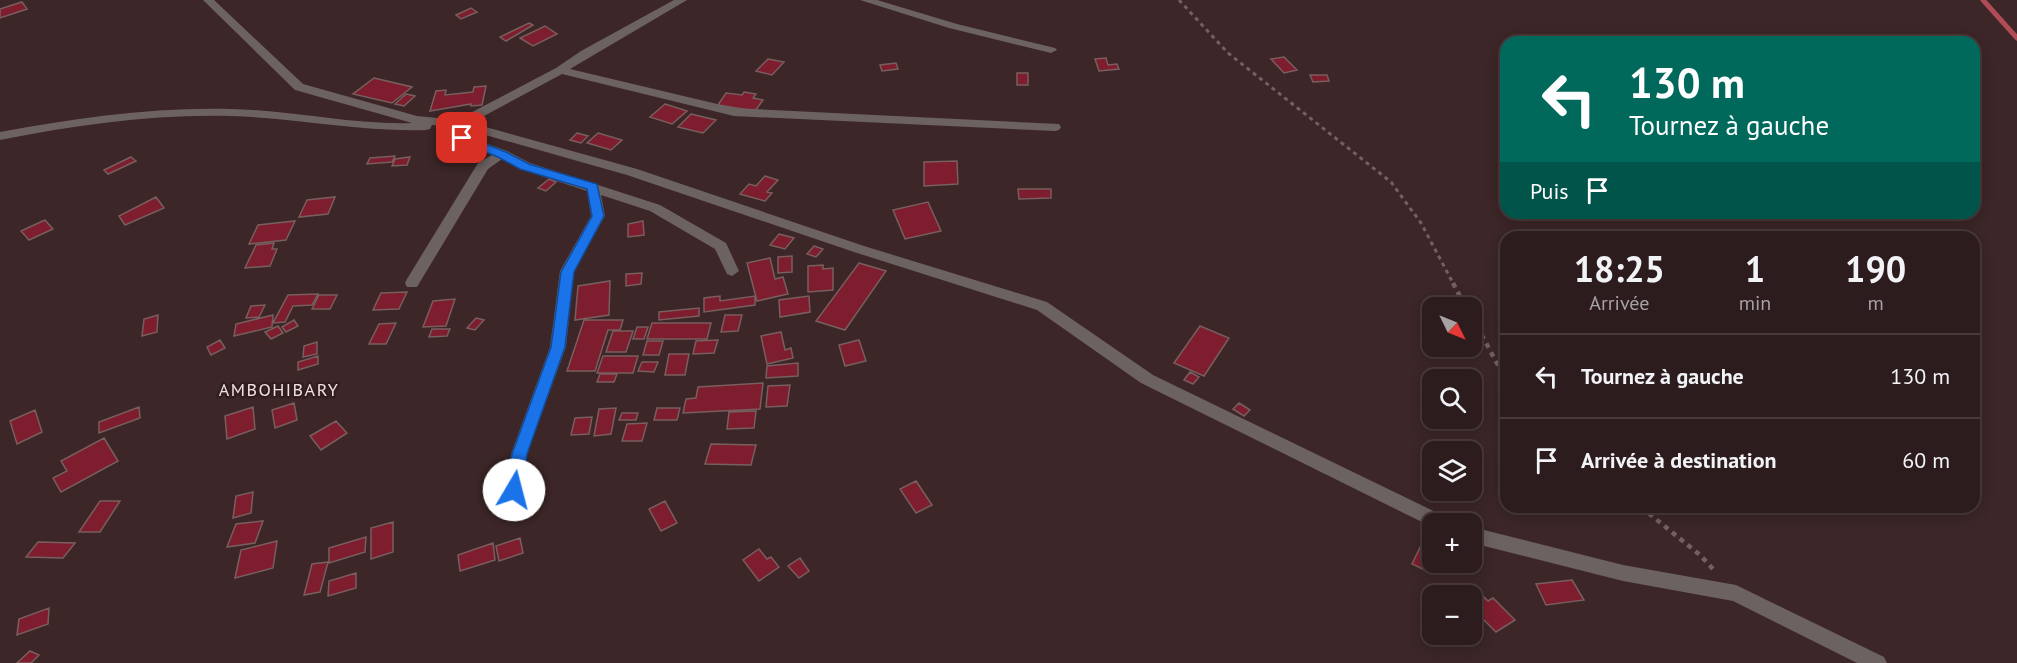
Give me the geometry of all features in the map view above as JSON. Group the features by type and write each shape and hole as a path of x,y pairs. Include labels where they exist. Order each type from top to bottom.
{"street":[{"path":"208,0 299,87 416,120 462,124 632,172 859,249 1042,306 1147,379 1422,513"},
{"path":"0,136 40,128 179,111 263,114 391,129 462,124 560,70 585,52 682,0"},
{"path":"865,0 953,26 1051,50"},
{"path":"560,70 734,112 1055,127"},
{"path":"462,124 462,138 525,166 655,208 721,246 732,271"},
{"path":"412,283 483,166 502,154"},
{"path":"514,490 519,454 558,347 567,272 598,216 593,187"},
{"path":"1482,538 1623,573 1736,593 1877,663"}],"path":[{"path":"1179,0 1228,53 1391,182 1421,223 1460,297"},
{"path":"1482,336 1500,369"},
{"path":"1648,513 1700,555 1736,593"}],"building":[{"path":"22,2 27,9 0,18 0,9"},
{"path":"471,8 477,12 461,19 456,15"},
{"path":"529,23 533,25 506,41 500,37"},
{"path":"545,26 557,34 533,46 520,38"},
{"path":"1284,57 1297,70 1284,73 1271,59"},
{"path":"1106,58 1108,65 1117,64 1119,69 1099,71 1095,59"},
{"path":"768,59 784,62 772,75 756,71"},
{"path":"896,63 898,69 882,71 880,65"},
{"path":"1017,73 1028,73 1028,85 1017,85"},
{"path":"1310,75 1327,75 1329,81 1313,82"},
{"path":"374,78 412,87 392,103 353,94"},
{"path":"486,86 482,105 471,106 471,104 430,111 436,91 446,90 445,95 473,92 474,87"},
{"path":"744,92 756,94 753,98 763,100 755,111 718,105 726,93 742,95"},
{"path":"406,94 415,96 404,106 395,104"},
{"path":"665,104 687,111 672,124 650,117"},
{"path":"691,114 716,120 703,133 678,127"},
{"path":"577,133 588,136 581,143 570,140"},
{"path":"598,133 622,140 611,150 587,143"},
{"path":"395,156 392,162 367,164 370,158"},
{"path":"131,157 136,161 108,174 104,170"},
{"path":"410,157 407,165 392,166 395,159"},
{"path":"957,161 958,184 924,186 924,162"},
{"path":"765,176 778,180 767,192 772,193 765,201 740,194 749,184 756,186"},
{"path":"549,179 556,182 546,191 538,188"},
{"path":"1018,189 1051,189 1051,198 1019,199"},
{"path":"156,197 164,208 125,225 119,216"},
{"path":"335,197 328,214 299,217 307,200"},
{"path":"928,202 941,231 905,239 893,210"},
{"path":"45,220 53,229 29,240 21,231"},
{"path":"295,221 286,240 249,244 258,225"},
{"path":"643,221 644,235 628,237 628,224"},
{"path":"779,234 794,238 785,249 770,245"},
{"path":"274,243 272,249 277,249 270,266 245,268 256,245"},
{"path":"814,246 823,249 816,257 807,254"},
{"path":"792,256 792,272 778,273 778,257"},
{"path":"770,258 775,279 783,277 788,294 757,301 747,263"},
{"path":"859,263 886,271 845,330 816,321"},
{"path":"823,265 823,269 833,268 833,290 808,292 808,266"},
{"path":"642,273 641,284 626,286 626,274"},
{"path":"610,281 609,315 575,320 578,286"},
{"path":"407,292 399,309 373,310 381,293"},
{"path":"318,294 312,305 293,306 285,322 273,323 288,295"},
{"path":"319,295 337,295 330,309 312,309"},
{"path":"720,296 720,301 755,296 755,305 704,312 704,298"},
{"path":"809,296 810,312 780,317 779,300"},
{"path":"455,299 446,326 423,327 433,301"},
{"path":"265,305 259,317 246,318 251,306"},
{"path":"699,308 699,316 659,320 659,312"},
{"path":"158,315 157,332 142,336 144,319"},
{"path":"273,315 272,327 234,336 236,324"},
{"path":"725,315 742,315 738,331 721,332"},
{"path":"476,318 484,320 475,330 467,328"},
{"path":"294,320 298,326 286,332 282,327"},
{"path":"584,320 623,320 620,330 608,330 595,371 567,371"},
{"path":"396,323 386,344 369,344 379,324"},
{"path":"652,323 711,323 707,339 647,339"},
{"path":"278,326 283,333 271,339 265,332"},
{"path":"1200,326 1229,338 1204,376 1174,363"},
{"path":"637,327 648,327 644,339 633,339"},
{"path":"432,329 450,329 447,336 429,337"},
{"path":"613,331 633,331 626,352 606,352"},
{"path":"781,332 785,350 791,348 793,358 767,364 761,336"},
{"path":"220,340 225,348 211,355 207,347"},
{"path":"718,340 714,353 693,354 696,341"},
{"path":"859,340 866,361 845,366 839,345"},
{"path":"647,341 663,341 659,355 643,355"},
{"path":"317,342 317,354 303,357 304,346"},
{"path":"669,354 689,354 685,375 665,375"},
{"path":"318,356 318,364 298,370 298,362"},
{"path":"603,356 638,356 633,373 597,373"},
{"path":"642,362 658,362 654,372 638,371"},
{"path":"798,363 798,376 766,378 767,366"},
{"path":"1190,372 1199,377 1193,384 1184,380"},
{"path":"600,374 617,374 614,382 597,382"},
{"path":"763,383 760,409 683,413 686,399 696,398 698,387"},
{"path":"790,385 787,406 766,407 768,386"},
{"path":"294,403 297,420 275,428 272,410"},
{"path":"1239,403 1250,410 1244,416 1233,409"},
{"path":"139,407 140,418 99,433 99,422"},
{"path":"253,407 255,429 227,439 225,416"},
{"path":"616,408 611,434 594,436 599,409"},
{"path":"657,408 680,408 677,420 654,420"},
{"path":"35,410 42,432 17,444 10,421"},
{"path":"756,411 754,428 727,429 729,412"},
{"path":"622,413 638,413 636,420 619,420"},
{"path":"592,417 589,434 571,435 575,418"},
{"path":"336,421 347,433 321,450 310,436"},
{"path":"647,423 642,441 622,441 627,424"},
{"path":"104,438 118,461 61,492 53,478 67,471 61,461"},
{"path":"711,444 756,445 751,465 705,464"},
{"path":"916,481 932,505 916,513 900,489"},
{"path":"253,492 251,513 233,518 236,496"},
{"path":"100,501 120,501 100,532 79,532"},
{"path":"665,501 677,523 661,531 649,509"},
{"path":"263,521 255,543 227,547 236,524"},
{"path":"393,522 393,552 371,559 371,528"},
{"path":"366,537 365,552 329,563 329,548"},
{"path":"520,538 523,553 499,561 496,546"},
{"path":"277,541 273,568 235,578 241,550"},
{"path":"38,542 75,543 63,558 26,557"},
{"path":"493,543 495,560 460,571 458,555"},
{"path":"1422,543 1422,569 1412,564"},
{"path":"759,549 767,559 771,557 779,567 759,581 743,560"},
{"path":"800,558 809,571 799,578 788,566"},
{"path":"328,562 320,592 304,595 312,564"},
{"path":"356,573 356,588 328,596 329,581"},
{"path":"1572,580 1584,600 1546,605 1536,584"},
{"path":"1482,595 1488,601 1493,598 1515,620 1496,632 1482,618"},
{"path":"49,608 48,624 17,635 19,619"},
{"path":"30,651 39,655 31,663 17,663"}],"waterway":[{"path":"1983,0 2017,38"}],"district":[{"name":"AMBOHIBARY","path":"279,390"}],"route":[{"path":"462,138 525,166 593,187 598,216 567,272 558,347 519,454 514,490"}]}
